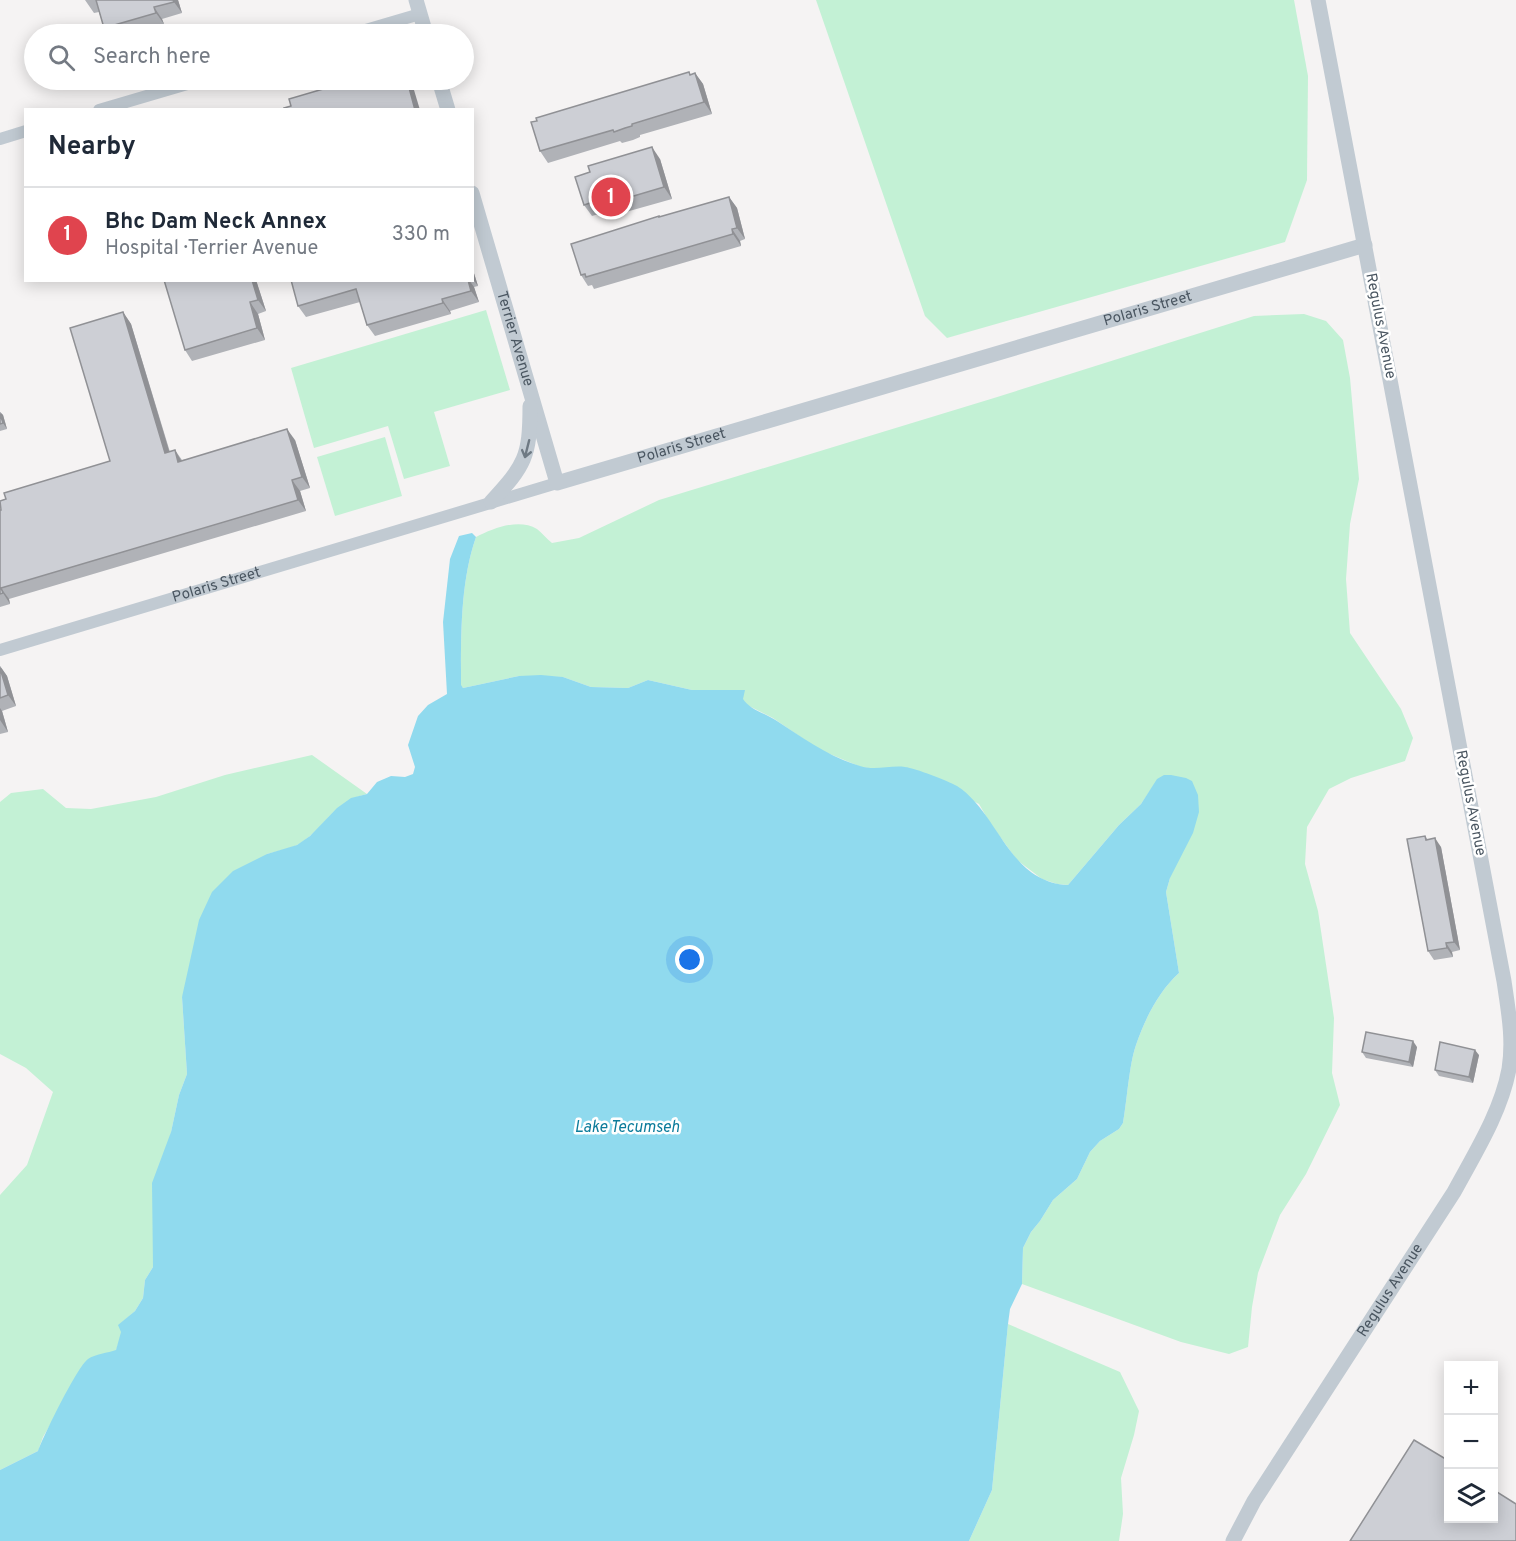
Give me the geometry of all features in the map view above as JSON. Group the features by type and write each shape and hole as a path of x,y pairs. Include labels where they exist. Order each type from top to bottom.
{"street":[{"name":"Regulus Avenue","path":"1233,1541 1254,1500 1455,1192 1488,1127 1504,1087 1509,1068 1511,1032 1504,981 1318,0"},
{"path":"376,24 418,7 423,24"},
{"path":"106,108 167,90"},
{"path":"442,90 447,108"},
{"path":"0,139 24,132"},
{"name":"Terrier Avenue","path":"474,200 557,483"},
{"name":"Polaris Street","path":"0,650 491,502 1365,244"},
{"path":"491,502 514,477 523,463 530,437 531,391"}],"green space":[{"path":"816,0 1294,0 1308,76 1307,180 1285,242 947,338 925,316"},
{"path":"486,310 510,390 434,412 450,466 404,479 388,426 314,448 291,368"},
{"path":"1304,314 1326,321 1343,340 1350,378 1359,479 1350,524 1346,579 1350,633 1401,709 1413,738 1405,761 1351,778 1329,789 1307,827 1305,864 1318,911 1334,1018 1332,1073 1340,1105 1306,1174 1280,1215 1258,1273 1248,1347 1229,1354 1181,1342 1022,1284 1023,1248 1031,1232 1053,1200 1077,1179 1090,1152 1100,1141 1119,1129 1123,1123 1132,1063 1140,1035 1159,997 1179,973 1166,892 1170,878 1158,779 1141,804 1119,825 1068,885 1057,884 1042,879 1017,860 979,804 905,767 876,769 861,767 818,749 773,718 747,705 742,699 744,690 692,690 648,680 628,688 591,687 563,677 519,676 463,688 461,686 462,610 467,573 476,537 491,530 522,524 537,529 552,543 579,538 659,500 1254,316"},
{"path":"385,437 402,496 335,516 317,457"},
{"path":"312,755 367,794 345,803 299,844 267,854 182,997 187,1074 179,1095 171,1132 153,1267 145,1280 143,1298 135,1311 119,1325 122,1332 116,1351 89,1359 43,1437 38,1451 0,1470 0,1195 27,1165 53,1092 26,1068 0,1054 0,802 11,793 43,789 66,808 91,809 156,797 225,775"},
{"path":"1008,1324 1120,1372 1139,1411 1121,1478 1123,1514 1119,1541 969,1541 992,1490"}],"water":[{"name":"Lake Tecumseh","path":"472,533 476,537 467,573 462,610 461,685 463,688 519,676 541,675 563,677 591,687 628,688 648,680 692,690 745,690 743,699 750,706 838,758 866,767 910,768 957,786 984,812 1006,844 1031,872 1048,881 1068,885 1119,825 1141,804 1157,779 1164,775 1171,775 1192,781 1198,795 1199,812 1193,833 1170,878 1166,892 1179,973 1159,997 1140,1035 1132,1063 1123,1123 1119,1129 1100,1141 1090,1152 1077,1179 1053,1200 1023,1248 1022,1284 1010,1309 1008,1324 992,1490 969,1541 0,1541 0,1470 38,1451 76,1374 91,1357 116,1350 121,1332 118,1325 135,1311 143,1298 145,1280 153,1267 152,1183 171,1132 179,1095 187,1074 182,997 199,920 212,892 233,871 267,854 297,845 310,836 337,808 351,798 367,794 377,782 391,776 405,777 413,774 415,767 408,745 418,716 428,705 447,694 443,622 450,559 459,536"}],"building":[{"path":"96,0 173,0 174,2 154,7 156,13 118,24 103,24"},
{"path":"689,72 690,75 695,73 704,102 632,124 632,126 614,132 613,130 540,151 531,122 537,121 536,118"},
{"path":"320,90 410,90 414,108 284,108 291,106 289,99"},
{"path":"652,147 664,187 600,206 599,200 584,205 575,177 590,172 588,166"},
{"path":"729,197 737,228 732,229 733,234 586,277 585,274 581,275 571,244"},
{"path":"165,282 253,282 258,300 250,302 257,328 185,350"},
{"path":"292,282 469,282 471,291 442,299 443,303 367,325 356,289 298,306"},
{"path":"123,312 165,453 175,450 178,462 287,429 302,477 292,480 298,500 1,588 3,593 0,594 0,501 6,499 4,493 110,461 70,328"},
{"path":"0,668 8,695 0,698"},
{"path":"1425,836 1426,840 1435,838 1454,942 1446,943 1447,948 1428,951 1407,839"},
{"path":"1366,1032 1413,1041 1409,1062 1362,1052"},
{"path":"1440,1042 1475,1050 1469,1077 1435,1070"},
{"path":"1414,1440 1444,1458 1444,1523 1498,1523 1498,1493 1516,1504 1516,1541 1350,1541"}],"place":[{"name":"Bhc Dam Neck Annex","path":"611,197"}]}
